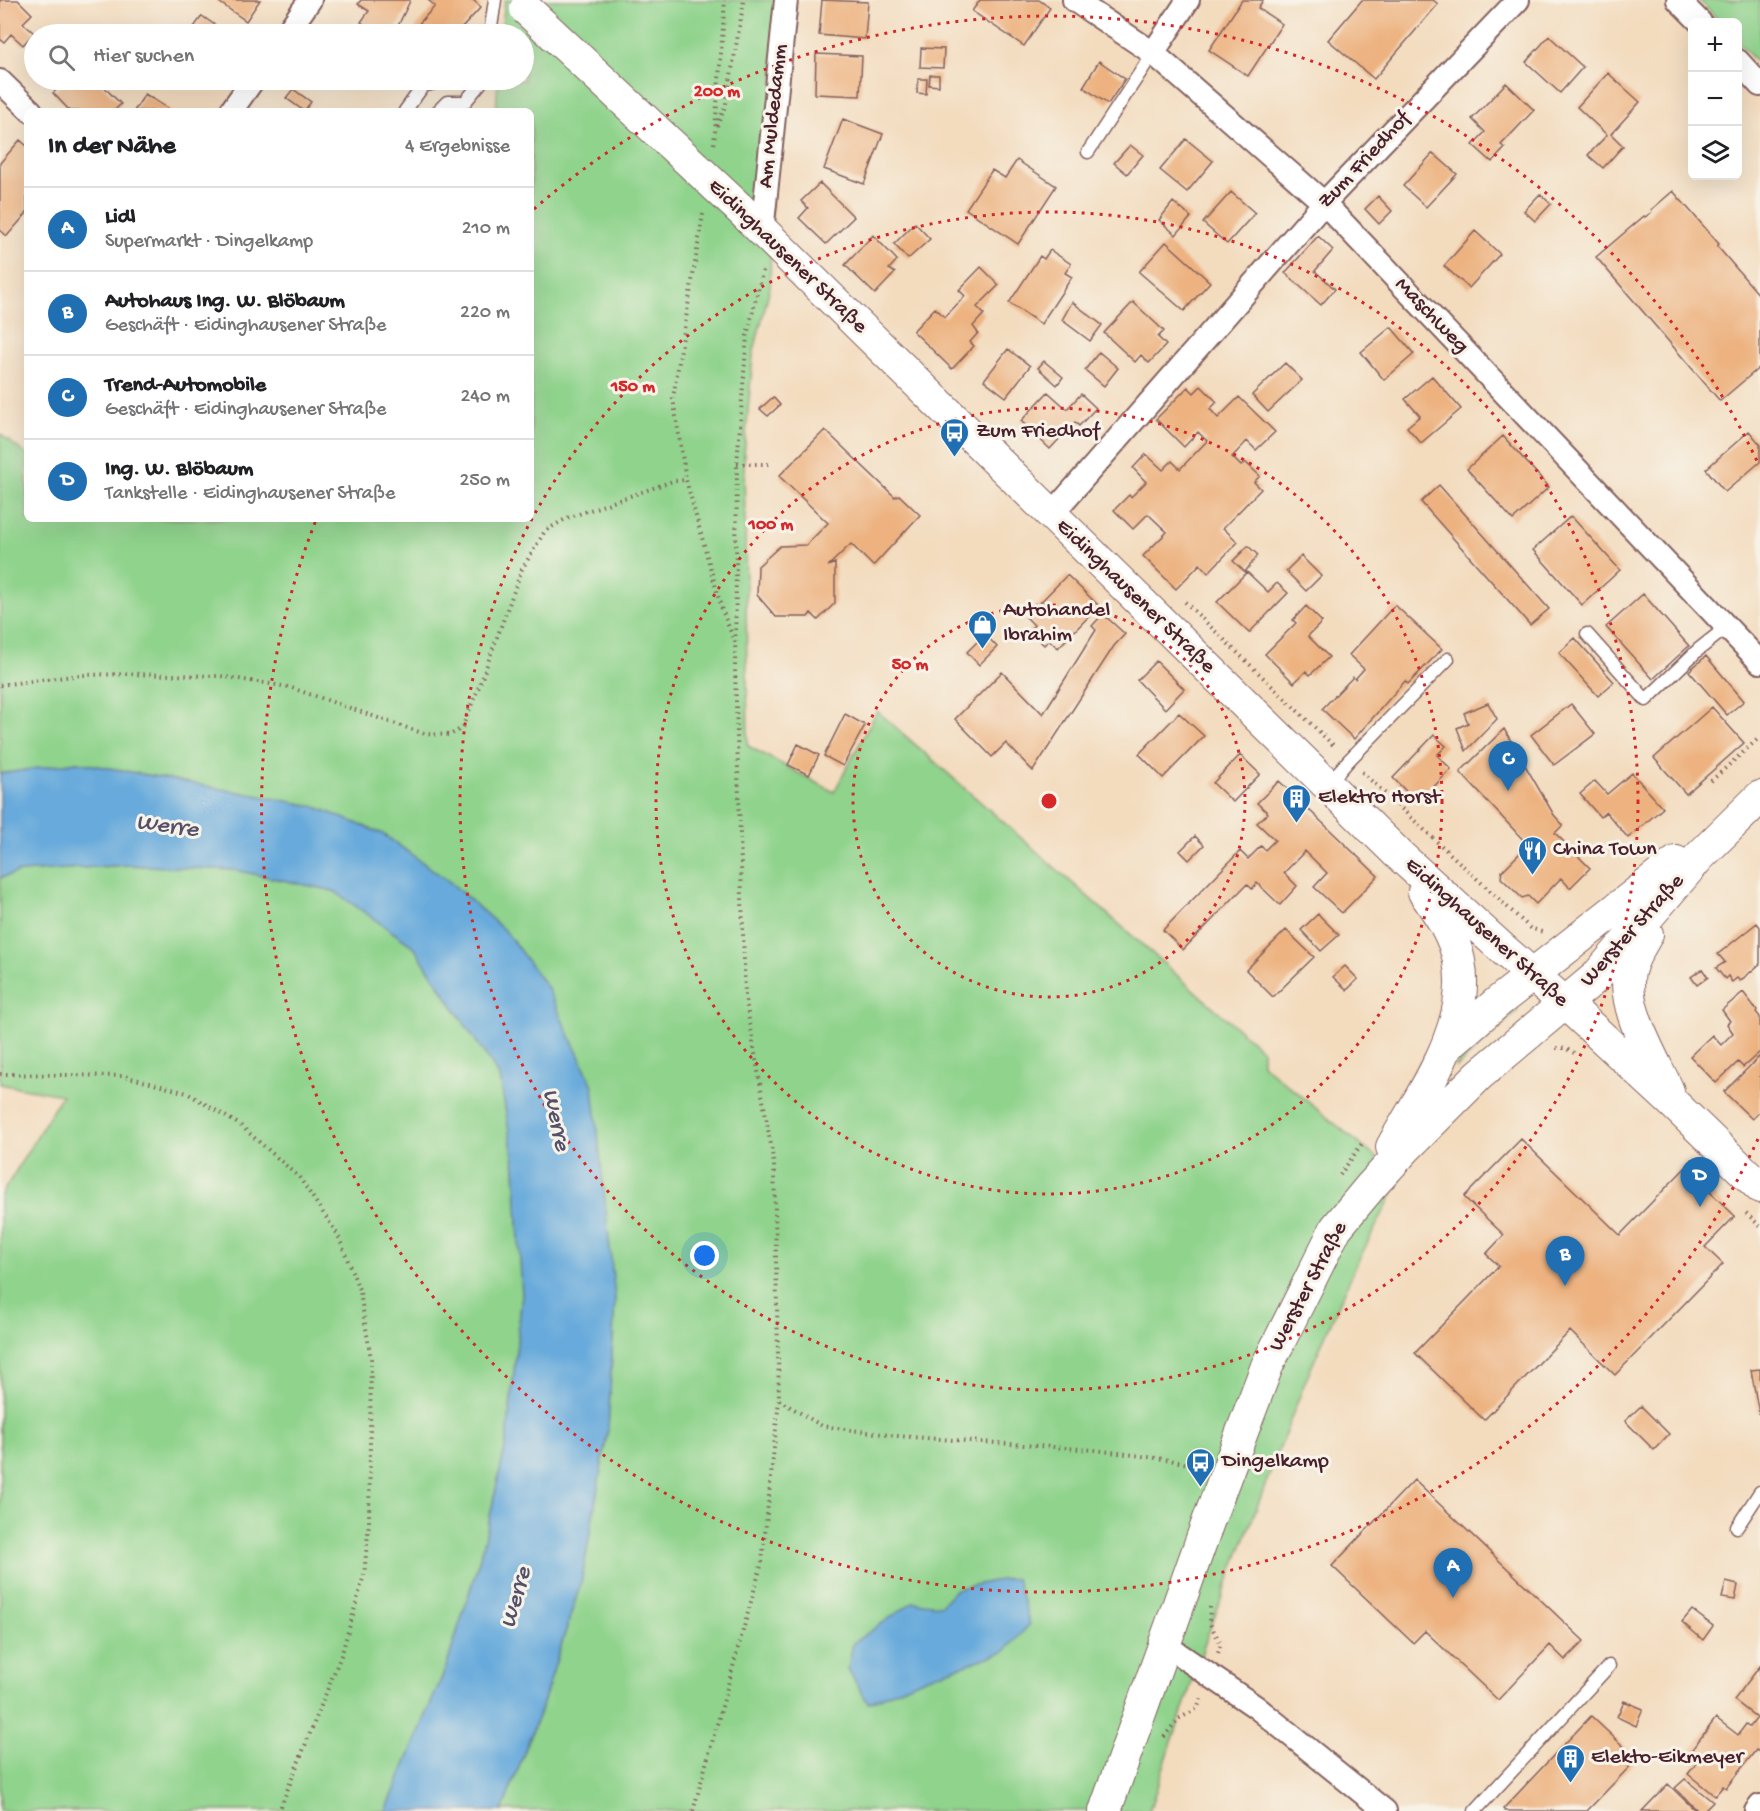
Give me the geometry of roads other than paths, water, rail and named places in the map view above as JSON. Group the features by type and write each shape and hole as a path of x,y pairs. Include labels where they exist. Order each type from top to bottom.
{"main road":[{"name":"Eidinghausener Straße","path":"522,5 738,207 1398,854 1565,1003 1760,1186"},
{"name":"Werster Straße","path":"1105,1811 1267,1366 1336,1228 1371,1186 1472,1082 1596,977 1699,857 1760,795"},
{"name":"Werster Straße","path":"1447,1046 1499,1001 1760,795"},
{"path":"1371,1186 1447,1046 1455,1023 1462,988 1459,960 1442,918 1398,854"},
{"path":"1673,1103 1637,1026 1629,998 1629,973 1637,949 1699,857"}],"street":[{"path":"293,24 310,0"},
{"name":"Am Muldedamm","path":"762,232 786,0"},
{"name":"Maschweg","path":"1074,0 1153,53 1324,203 1760,662"},
{"path":"1153,53 1188,0"},
{"name":"Zum Friedhof","path":"1051,515 1324,203 1518,0"},
{"path":"1678,0 1696,18"},
{"path":"1742,66 1760,85"},
{"path":"0,81 28,108"},
{"path":"233,108 246,90"},
{"path":"1164,1644 1256,1707 1372,1807"},
{"path":"1756,1811 1760,1806"}],"lane":[{"path":"491,24 495,0"},
{"path":"1088,152 1153,53"},
{"path":"407,108 420,90"},
{"path":"441,108 447,102 465,102 475,90"},
{"path":"1587,634 1646,700 1698,650 1727,627"},
{"path":"1328,784 1448,659"},
{"path":"1737,1527 1760,1492"},
{"path":"1475,1811 1610,1666"}],"water":[{"name":"Werre","path":"77,762 313,806 383,834 451,883 506,932 547,987 593,1086 615,1297 608,1429 582,1579 543,1703 502,1811 386,1811 447,1665 483,1548 507,1439 522,1295 515,1167 500,1077 414,947 334,891 235,870 126,865 20,872 0,878 0,774"},
{"path":"1016,1578 1030,1624 1004,1652 925,1678 868,1703 848,1669 853,1643 913,1602 941,1605 956,1589"}],"place":[{"name":"Zum Friedhof","path":"955,458"},
{"name":"Autohandel Ibrahim","path":"982,650"},
{"name":"Trend-Automobile","path":"1508,791"},
{"name":"Elektro Horst","path":"1297,824"},
{"name":"China Town","path":"1532,876"},
{"name":"Ing. W. Blöbaum","path":"1700,1207"},
{"name":"Autohaus Ing. W. Blöbaum","path":"1565,1286"},
{"name":"Dingelkamp","path":"1201,1488"},
{"name":"Lidl","path":"1453,1598"},
{"name":"Elekto-Eikmeyer","path":"1570,1784"}]}
